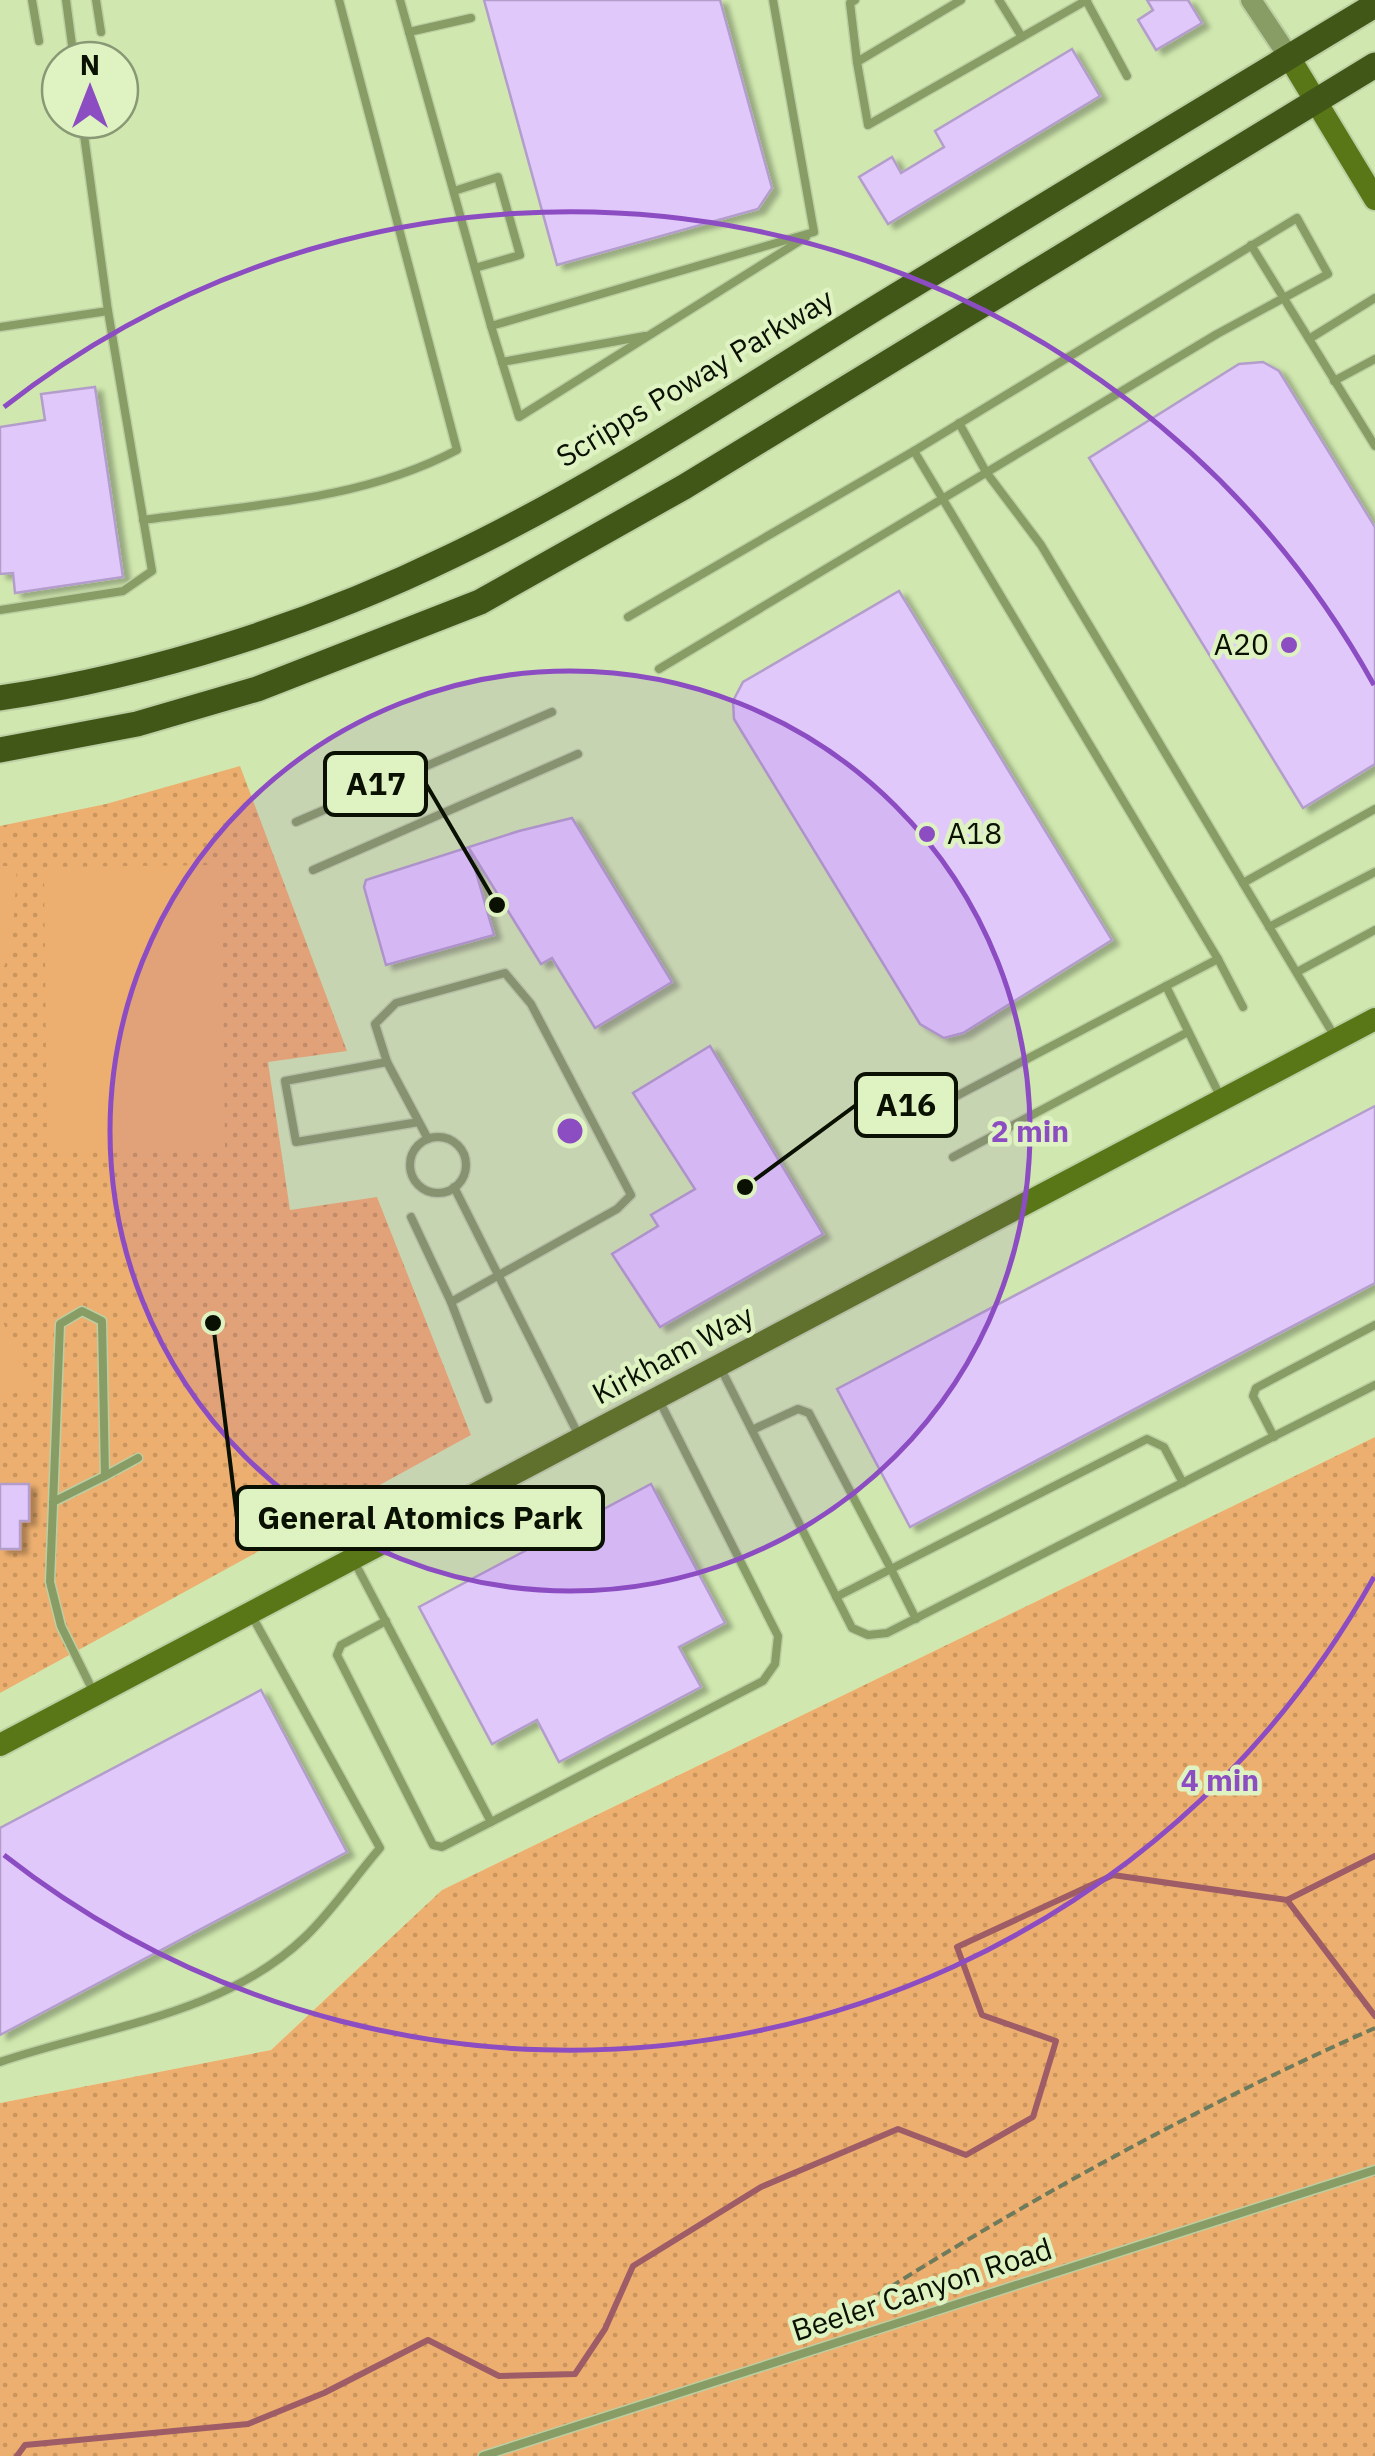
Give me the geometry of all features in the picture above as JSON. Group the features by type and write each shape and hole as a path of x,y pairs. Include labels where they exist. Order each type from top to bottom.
{"main road":[{"name":"Scripps Poway Parkway","path":"0,698 128,671 245,638 353,599 453,556 661,441 1375,5"},
{"path":"1289,58 1375,200"},
{"path":"0,750 136,724 257,689 480,602 684,488 1375,65"},
{"name":"Kirkham Way","path":"0,1745 1375,1019"}],"street":[{"path":"1252,0 1289,58"}],"lane":[{"path":"32,0 39,40"},
{"path":"66,0 71,40"},
{"path":"96,0 101,32"},
{"path":"143,520 360,490 414,472 457,450 339,0"},
{"path":"400,0 519,417 814,232"},
{"path":"772,0 814,232"},
{"path":"854,0 850,3 868,125 1086,0 1127,76"},
{"path":"858,62 960,0"},
{"path":"999,0 1022,37"},
{"path":"410,32 471,18"},
{"path":"0,610 123,591 152,571 108,311 85,140"},
{"path":"454,191 498,177 516,240 520,255 475,268"},
{"path":"628,617 914,451 1297,218 1328,274 986,472 659,669"},
{"path":"491,326 814,232"},
{"path":"1251,246 1375,446"},
{"path":"1309,339 1375,298"},
{"path":"0,328 108,311"},
{"path":"502,362 650,335"},
{"path":"1334,381 1375,358"},
{"path":"959,424 986,472 1041,546 1337,1040"},
{"path":"914,451 1243,1007"},
{"path":"296,822 552,712"},
{"path":"313,870 578,754"},
{"path":"1243,883 1375,809"},
{"path":"1270,927 1375,872"},
{"path":"1296,972 1375,930"},
{"path":"926,1112 1218,959"},
{"path":"428,1138 386,1062 375,1024 396,1003 504,972 540,1022 631,1195 617,1209 450,1302"},
{"path":"1166,986 1222,1100"},
{"path":"953,1157 1188,1032"},
{"path":"386,1062 285,1081 296,1142 419,1122"},
{"path":"428,1138 446,1138 461,1148 465,1174 454,1187 429,1190 415,1180 412,1156 428,1138"},
{"path":"454,1187 580,1438"},
{"path":"411,1217 488,1399"},
{"path":"95,1695 61,1626 50,1582 60,1324 82,1310 102,1322 104,1476"},
{"path":"1274,1437 1253,1396 1256,1388 1375,1325"},
{"path":"719,1365 852,1628 868,1635 887,1633 1375,1385"},
{"path":"386,1622 341,1645 337,1654 433,1846 442,1847 764,1681 775,1664 778,1636 658,1397"},
{"path":"752,1430 798,1409 809,1414 916,1618"},
{"path":"836,1597 1147,1438 1164,1447 1183,1482"},
{"path":"53,1502 138,1458"},
{"path":"352,1559 490,1822"},
{"path":"0,2062 74,2037 156,2018 240,1983 304,1938 380,1848 250,1612"},
{"name":"Beeler Canyon Road","path":"483,2456 1375,2170"}],"path":[{"path":"804,2342 911,2272 1242,2087 1375,2028"}],"shaded area":[{"path":"0,0 1375,0 1375,1437 442,1890 271,2050 0,2103"},
{"path":"240,766 347,1051 268,1062 290,1210 377,1197 471,1435 0,1693 0,826 106,804"},
{"path":"222,865 225,1148 47,1150 44,867"},
{"path":"0,866 17,866 12,948 0,976"},
{"path":"0,1316 34,1387 0,1398"},
{"path":"1375,1437 1375,2456 0,2456 0,2103 271,2050 442,1890"}],"building":[{"path":"484,0 720,0 772,188 758,209 557,265"},
{"path":"1147,0 1188,0 1202,23 1156,50 1138,20 1153,10"},
{"path":"1072,49 1100,96 888,224 859,177 892,157 901,173 944,147 935,131"},
{"name":"A20","path":"1263,362 1279,371 1375,527 1375,764 1303,808 1089,458 1239,364"},
{"path":"95,387 123,577 15,593 13,573 0,574 0,427 45,420 41,394"},
{"name":"A18","path":"899,591 1112,940 963,1033 944,1038 920,1024 734,719 733,701 743,682"},
{"path":"572,818 672,982 595,1028 552,958 541,964 469,848 494,935 386,965 364,887 366,880 519,831"},
{"path":"710,1046 823,1234 660,1327 612,1254 658,1226 651,1215 695,1189 633,1093"},
{"path":"1375,1106 1375,1283 910,1527 837,1389"},
{"path":"0,1484 29,1484 29,1521 20,1521 20,1549 0,1549"},
{"path":"651,1484 725,1623 679,1647 701,1687 559,1762 537,1720 492,1744 419,1607"},
{"path":"261,1690 347,1852 0,2035 0,1828"}],"waterway":[{"path":"17,2456 25,2445 248,2424 324,2393 428,2340 499,2376 575,2374 605,2329 633,2266 761,2187 898,2129 966,2155 1033,2117 1056,2041 982,2015 957,1947 1113,1875 1287,1900 1375,1856"},
{"path":"1287,1900 1375,2016"}],"place":[{"name":"A20","path":"1289,645"},
{"name":"A18","path":"927,834"},
{"name":"A17","path":"497,905"},
{"name":"A16","path":"745,1187"},
{"name":"General Atomics Park","path":"213,1323"}]}
